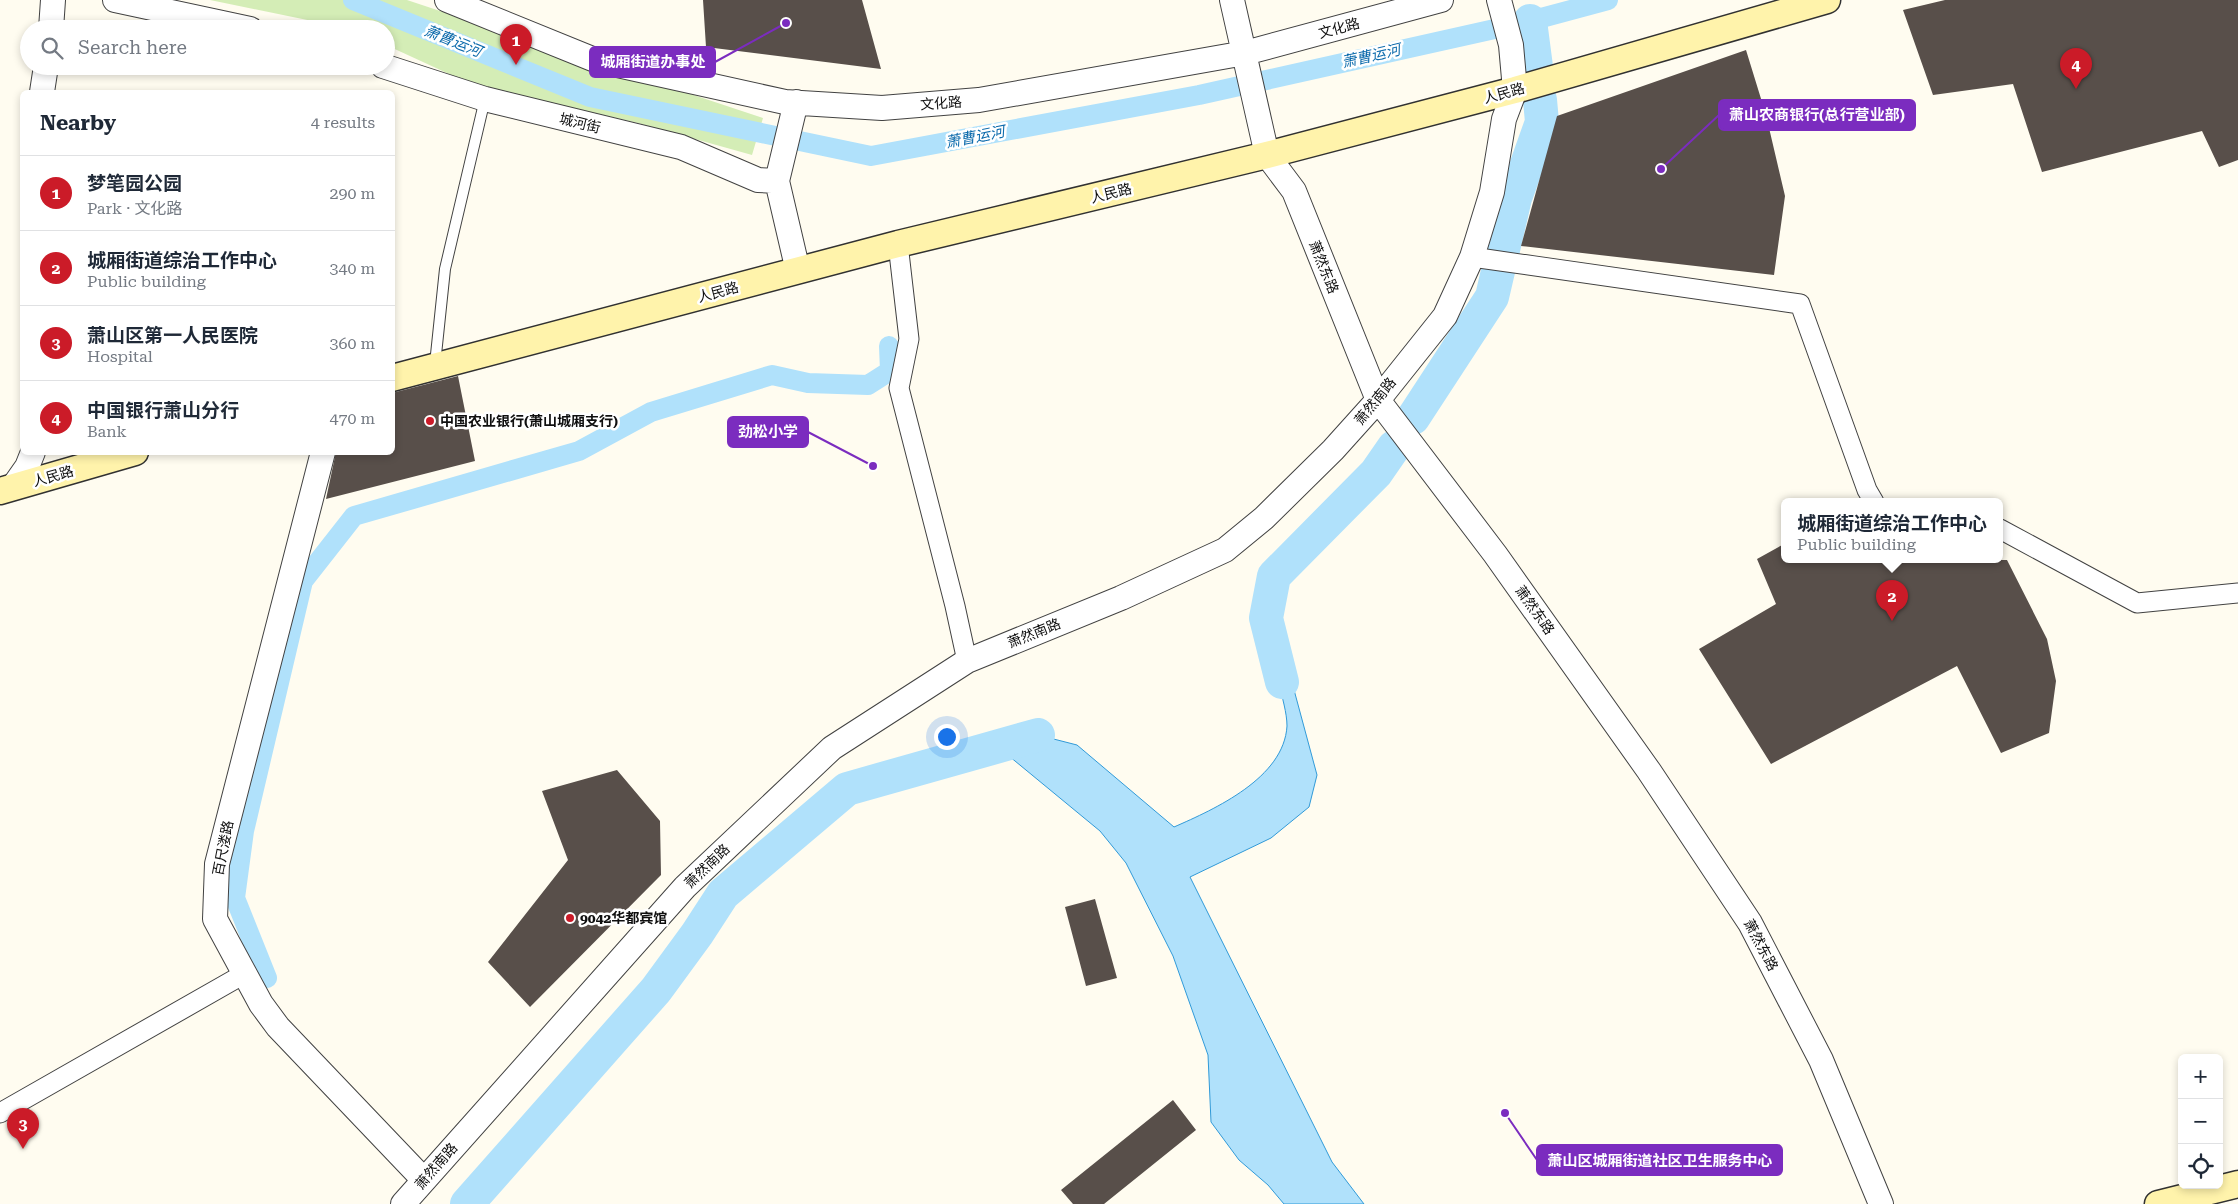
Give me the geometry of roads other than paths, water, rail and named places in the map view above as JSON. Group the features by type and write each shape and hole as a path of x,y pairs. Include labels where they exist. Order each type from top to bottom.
{"main road":[{"name":"人民路","path":"395,377 898,244 1267,155 1515,90 1828,0"},
{"name":"人民路","path":"6,489 122,455"},
{"path":"2158,1204 2195,1200 2238,1184"}],"street":[{"path":"115,0 208,20"},
{"name":"文化路","path":"447,0 595,60 796,102 882,108 979,100 1246,58 1441,0"},
{"name":"萧然东路","path":"1232,0 1267,155 1294,191 1378,400 1501,562 1649,771 1750,923 1821,1060 1882,1204"},
{"name":"萧然南路","path":"403,1204 423,1179 685,887 832,748 966,661 1121,598 1225,550 1264,518 1333,450 1378,400 1445,316 1473,257 1492,192 1504,119 1515,90 1512,44 1499,0"},
{"name":"城河街","path":"395,70 485,99 681,148 758,180 777,181"},
{"path":"42,90 45,75"},
{"path":"796,102 777,181 798,271"},
{"path":"898,244 909,339 899,388 956,606 966,661"},
{"path":"1473,257 1800,304 1867,490 1872,498"},
{"path":"6,489 27,467 32,455"},
{"name":"百尺溇路","path":"322,455 217,864 215,919 261,1004 278,1027 423,1179"},
{"path":"2003,532 2137,603 2238,593"},
{"path":"0,1113 244,974"}],"lane":[{"path":"435,368 445,269 485,99"}],"water":[{"path":"1290,675 1317,775 1309,807 1271,838 1190,877 1332,1162 1364,1204 1284,1204 1268,1185 1239,1160 1211,1122 1208,1055 1173,956 1126,863 1100,831 998,747 1038,735 1077,745 1174,827 1227,801 1261,776 1274,761 1283,745 1287,726 1279,684"}],"waterway":[{"name":"萧曹运河","path":"353,0 590,97 871,156 1199,95 1530,21 1608,0"},
{"path":"1530,21 1536,67"},
{"path":"1413,418 1492,297 1515,198 1542,122 1540,100"},
{"path":"267,978 235,898 244,831 303,581 354,516 579,451 651,412 772,375 808,383 868,385 890,371 889,346"},
{"path":"1282,682 1266,618 1274,576 1376,473 1394,447"},
{"path":"467,1204 656,990 697,934 723,894 847,789 1038,735"}],"place":[{"name":"城厢街道办事处","path":"786,23"},
{"name":"梦笔园公园","path":"516,65"},
{"name":"中国银行萧山分行","path":"2076,89"},
{"name":"萧山农商银行(总行营业部)","path":"1661,169"},
{"name":"中国农业银行(萧山城厢支行)","path":"430,421"},
{"name":"劲松小学","path":"873,466"},
{"name":"城厢街道综治工作中心","path":"1892,621"},
{"name":"9042华都宾馆","path":"570,918"},
{"name":"萧山区城厢街道社区卫生服务中心","path":"1505,1113"},
{"name":"萧山区第一人民医院","path":"23,1149"}]}
